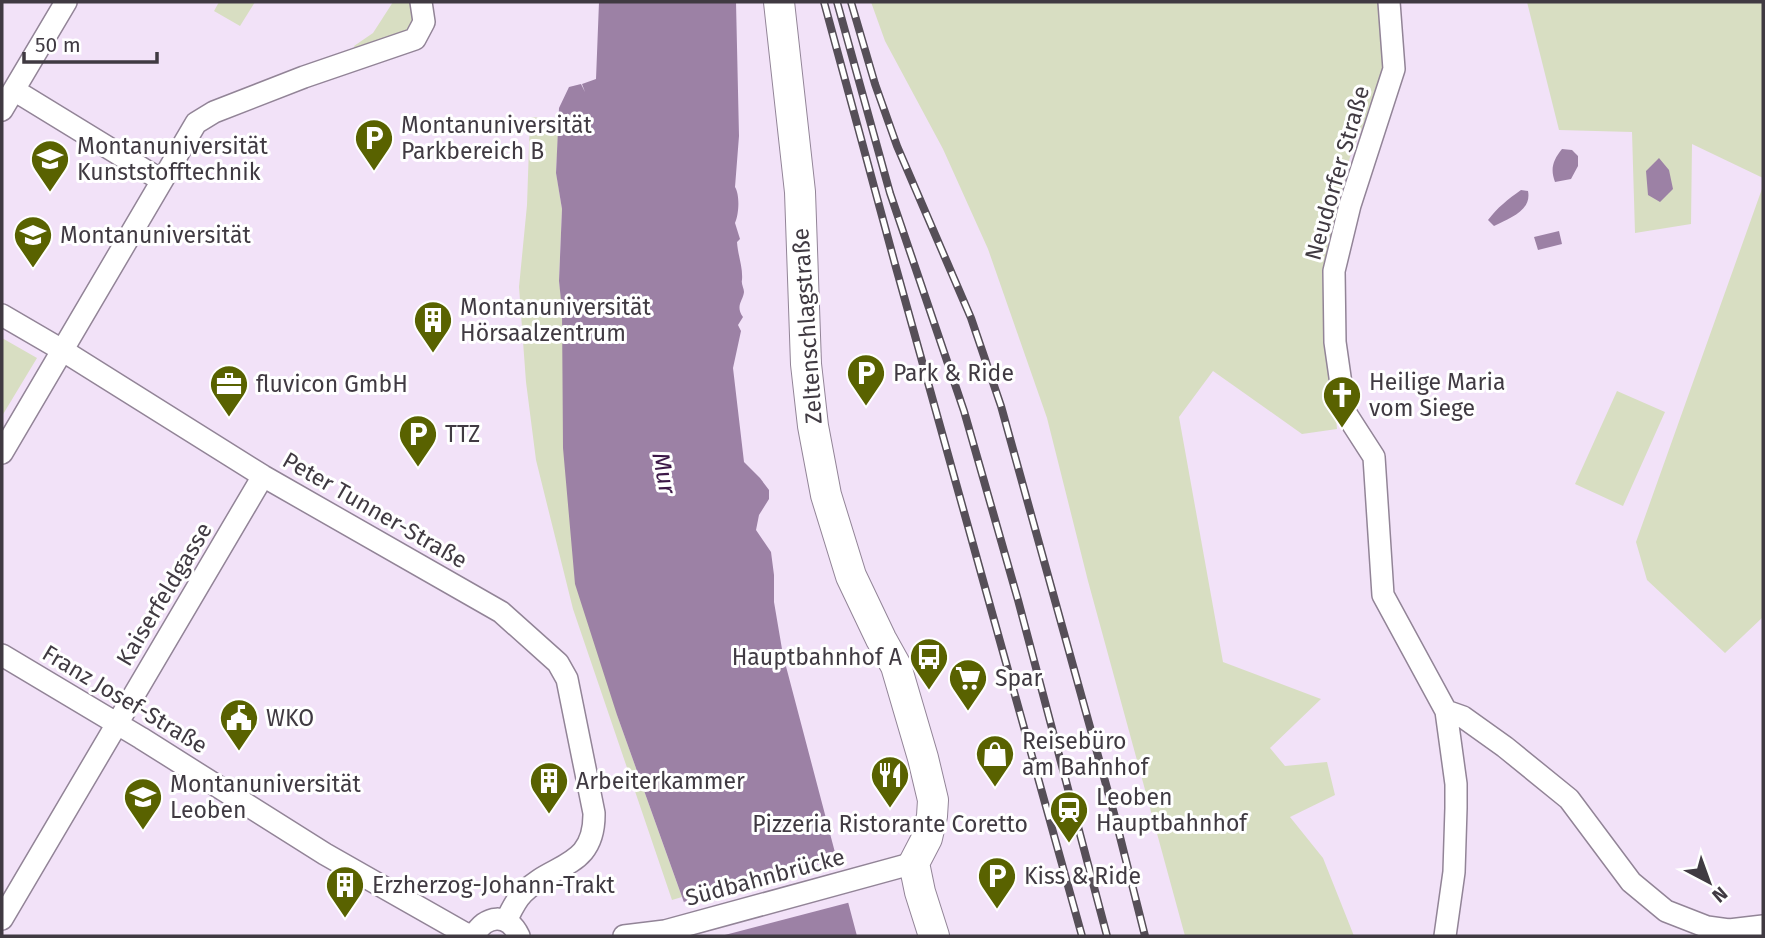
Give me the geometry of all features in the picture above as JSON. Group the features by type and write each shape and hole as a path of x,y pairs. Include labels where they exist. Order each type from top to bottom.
{"main road":[{"name":"Zeltenschlagstraße","path":"779,2 800,192 806,365 813,426 826,495 851,576 904,685 933,800 927,838 914,863"},
{"path":"914,863 934,936"}],"street":[{"path":"2,110 66,2"},
{"path":"2,453 189,132 204,117 349,71 415,39 424,22 421,2"},
{"name":"Neudorfer Straße","path":"1389,2 1394,69 1350,205 1334,271 1335,342 1345,412 1374,457 1382,595 1446,711"},
{"path":"14,90 161,180"},
{"name":"Peter Tunner-Straße","path":"2,315 263,476 501,612 558,663 567,679 594,813 594,830 583,853 524,892 513,907 512,928"},
{"name":"Kaiserfeldgasse","path":"2,919 263,476"},
{"name":"Franz Josef-Straße","path":"2,655 118,724 325,854 464,933 474,936"},
{"path":"1445,936 1454,872 1456,808 1456,784 1446,711 1463,717 1505,747 1569,799 1632,882 1666,911 1707,927 1728,930 1763,926"},
{"name":"Südbahnbrücke","path":"624,936 671,931 914,863"},
{"path":"474,936 480,925 487,920 512,928"}],"green space":[{"path":"219,2 255,2 240,26 214,11"},
{"path":"393,2 421,2 424,22 357,58 354,46 373,33"},
{"path":"871,2 1381,2 1386,71 1350,157 1322,273 1337,429 1302,434 1213,371 1179,417 1223,662 1321,699 1270,748 1285,766 1327,762 1335,795 1290,817 1323,858 1354,936 1185,936 1088,581 1047,418 988,249 943,149 885,41"},
{"path":"1527,2 1763,2 1763,178 1692,144 1691,224 1635,233 1632,132 1559,130"},
{"path":"530,117 559,119 556,172 562,209 559,281 617,715 682,897 672,900 573,609 536,460 526,382 519,287 527,205"},
{"path":"1763,186 1763,617 1725,653 1647,580 1636,542"},
{"path":"2,338 37,358 2,416"},
{"path":"1617,391 1665,412 1623,506 1575,484"}],"water":[{"name":"Mur","path":"599,2 736,2 739,136 735,187 738,205 735,223 740,239 737,242 744,292 740,307 743,317 738,325 741,331 733,368 744,462 769,490 769,499 759,515 756,530 771,552 774,602 783,655 857,936 696,936 617,715 575,584 563,448 562,310 559,281 562,209 556,173 559,108 569,87 581,84 585,92 582,84 596,79"},
{"path":"1562,149 1572,150 1578,156 1578,166 1571,179 1555,182 1553,165"},
{"path":"1659,158 1669,170 1673,189 1660,202 1648,195 1646,171"},
{"path":"1521,190 1528,191 1523,209 1494,226 1488,220"},
{"path":"1559,231 1562,244 1538,250 1534,237"}],"pier":[{"path":"840,858 851,902 721,936 692,936 680,903"}],"railway":[{"path":"824,2 1082,936"},
{"path":"837,2 890,193 964,411 1018,600 1107,936"},
{"path":"851,2 897,146 971,318 1001,406 1115,817 1145,936"}],"place":[{"name":"Montanuniversität Parkbereich B","path":"374,172"},
{"name":"Montanuniversität Kunststofftechnik","path":"50,193"},
{"name":"Montanuniversität","path":"33,269"},
{"name":"Montanuniversität Hörsaalzentrum","path":"433,354"},
{"name":"Park & Ride","path":"866,407"},
{"name":"fluvicon GmbH","path":"229,418"},
{"name":"Heilige Maria vom Siege","path":"1342,429"},
{"name":"TTZ","path":"418,468"},
{"name":"Hauptbahnhof A","path":"929,691"},
{"name":"Spar","path":"968,712"},
{"name":"WKO","path":"239,752"},
{"name":"Reisebüro am Bahnhof","path":"995,788"},
{"name":"Pizzeria Ristorante Coretto","path":"890,809"},
{"name":"Arbeiterkammer","path":"549,815"},
{"name":"Montanuniversität Leoben","path":"143,831"},
{"name":"Leoben Hauptbahnhof","path":"1069,844"},
{"name":"Kiss & Ride","path":"997,910"},
{"name":"Erzherzog-Johann-Trakt","path":"345,919"}]}
